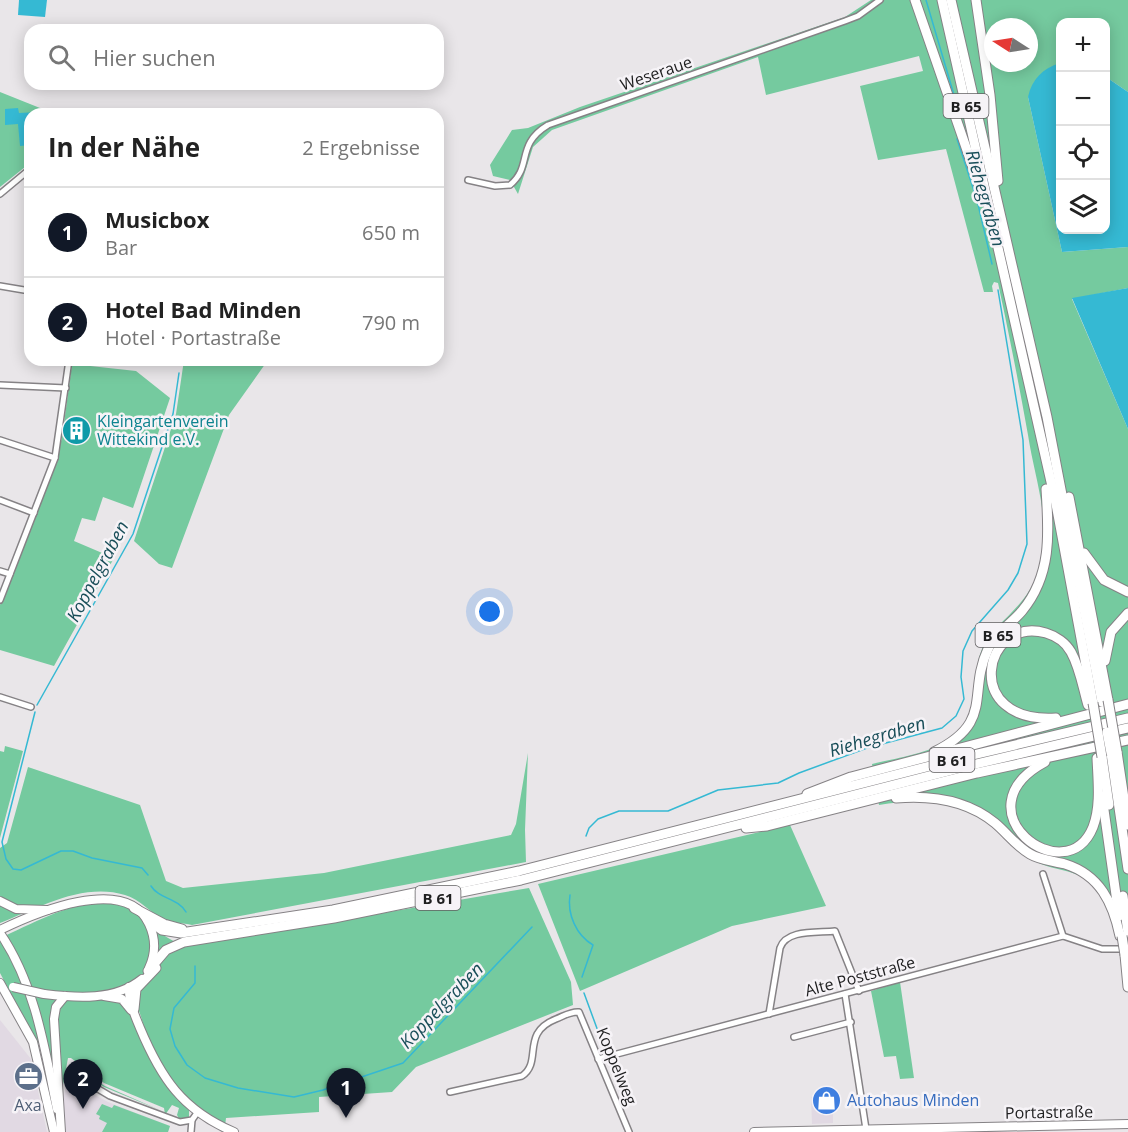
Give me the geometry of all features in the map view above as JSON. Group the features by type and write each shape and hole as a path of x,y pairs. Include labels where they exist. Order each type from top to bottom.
{"highway":[{"path":"915,0 989,213"},
{"name":"B 65","path":"777,806 833,782 914,761 950,744 970,724 978,706 984,661 989,646 1022,611 1039,585 1044,570 1050,536 1046,489 1028,383 942,0"},
{"name":"B 65","path":"951,0 1047,417 1058,450 1078,538 1104,675 1098,702 1107,755 1128,798"},
{"path":"976,0 990,95 1001,210"},
{"path":"1028,383 1098,702"},
{"path":"1047,417 1128,869"},
{"path":"1046,489 1098,702"},
{"path":"1078,538 1087,559 1099,575 1109,584 1128,592"},
{"path":"1104,675 1109,637 1117,622 1128,613"},
{"path":"1076,716 1033,718 1010,710 994,691 991,678 993,660 1003,644 1012,636 1031,631 1052,635 1062,641 1071,651 1098,702"},
{"path":"914,761 1128,704"},
{"name":"B 61","path":"147,919 167,933 193,931 333,910 471,882 1128,718"},
{"name":"B 61","path":"175,945 454,894 714,832 976,764 1128,728"},
{"path":"714,832 767,826 977,773 1128,740"},
{"path":"1055,757 1024,777 1017,787 1011,810 1014,824 1028,842 1053,852 1079,844 1092,828 1107,755"},
{"path":"1107,755 1128,987"},
{"path":"1122,784 1128,825"},
{"path":"873,800 940,798 983,814 1030,854 1088,874 1103,890 1123,935"},
{"path":"134,908 168,926 193,931"},
{"path":"148,971 161,954 175,945"},
{"path":"135,1013 136,990 175,945"}],"main road":[{"name":"B 61","path":"0,932 51,909 101,900 116,901 134,908 147,919"},
{"path":"0,901 23,910 51,909"},
{"path":"102,996 129,987 148,971 153,959 154,942 147,919"},
{"path":"0,932 26,982 38,1020 59,1131"},
{"path":"0,984 33,1042 59,1131"},
{"path":"0,984 44,994 122,999 135,1013"},
{"path":"129,987 135,1013 165,1078 197,1113 234,1132"},
{"path":"59,1131 54,1019 56,1007 69,997"},
{"name":"Portastraße","path":"754,1132 1128,1124"}],"street":[{"name":"Weseraue","path":"468,180 495,186 510,185 520,174 530,140 548,125 845,21 880,0"},
{"path":"0,194 24,175"},
{"path":"0,286 24,290"},
{"path":"0,600 55,458 68,366"},
{"path":"0,385 66,388"},
{"path":"0,440 55,458"},
{"path":"0,500 34,513"},
{"path":"0,571 10,574"},
{"path":"0,697 31,707"},
{"path":"1043,874 1063,936 1108,950 1126,952"},
{"path":"770,1014 780,948 783,940 790,936 835,931 859,991"},
{"name":"Alte Poststraße","path":"598,1059 1063,936"},
{"path":"845,994 866,1129"},
{"name":"Koppelweg","path":"450,1092 522,1076 529,1069 540,1028 547,1022 579,1011 629,1132"},
{"path":"794,1037 851,1022"},
{"path":"78,1077 110,1096 146,1111 180,1122 192,1120"},
{"path":"191,1132 192,1120 197,1113"}],"shaded area":[{"path":"0,1020 31,1059 47,1132 0,1132"},
{"path":"67,1080 108,1102 170,1126 168,1132 65,1132 63,1100"},
{"path":"833,1095 833,1123 812,1124 811,1097"}],"green space":[{"path":"871,0 1128,0 1128,92 1110,80 1110,18 1056,18 1056,67 1028,97 1056,225 1056,234 1058,234 1062,252 1128,247 1128,288 1072,299 1128,429 1128,936 1113,919 1103,897 1091,883 1076,874 1034,861 979,817 938,803 909,802 879,805 872,764 915,754 944,743 956,735 965,724 971,711 982,649 993,632 1017,607 1031,588 1041,559 1044,541 1039,488 998,283 994,282 993,292 984,292 946,149 878,160 860,86 923,71 919,56 766,95 758,57 552,130 533,147 518,194 510,180 493,176 490,165 512,130 528,128 580,107 845,17"},
{"path":"0,92 40,108 24,108 24,168 0,187"},
{"path":"72,366 136,371 170,398 133,508 103,497 95,521 82,518 74,541 114,558 54,666 0,650 0,605 62,438"},
{"path":"183,366 264,366 229,415 172,568 159,564 134,541 176,414"},
{"path":"5,746 23,751 0,838 0,751 4,752"},
{"path":"528,753 526,862 192,925 165,920 130,897 109,892 77,894 61,898 0,923 0,848 7,843 28,767 140,805 166,881 183,888 324,873 511,835 516,824"},
{"path":"790,825 826,906 732,926 580,991 538,884"},
{"path":"529,888 571,982 573,1005 416,1067 392,1092 319,1097 319,1112 226,1118 225,1126 199,1108 167,1075 152,1048 137,1006 127,1007 160,1075 189,1110 189,1118 180,1120 177,1115 179,1108 172,1105 165,1115 164,1108 104,1083 71,1058 68,1058 61,1096 55,1087 49,1056 35,1039 0,973 0,938 67,909 85,905 102,903 119,905 136,912 157,931 184,947"},
{"path":"900,982 914,1078 900,1079 896,1056 884,1057 871,991"},
{"path":"70,1064 105,1086 162,1111 104,1087 77,1070 72,1077 74,1084 67,1080"},
{"path":"102,1104 112,1108 114,1105 170,1126 168,1132 102,1132 107,1123 99,1119 100,1116 96,1114"}],"water":[{"path":"19,0 47,0 45,17 18,15"},
{"path":"1056,65 1056,225 1028,97 1032,85 1048,68"},
{"path":"1110,80 1128,92 1128,247 1062,252 1058,234 1110,234"},
{"path":"18,108 19,113 24,113 24,146 20,146 18,124 5,125 5,109"},
{"path":"1128,288 1128,429 1072,298"}],"waterway":[{"name":"Riehegraben","path":"926,0 954,95"},
{"name":"Riehegraben","path":"957,139 977,200 992,264"},
{"name":"Riehegraben","path":"586,836 589,828 598,819 619,811 668,811 718,790 778,783 867,748 942,728 956,716 964,699 961,677 963,651 972,631 1008,590 1018,573 1027,544 1023,440 998,290"},
{"name":"Koppelgraben","path":"37,705 133,534 173,414 179,373"},
{"name":"Koppelgraben","path":"35,712 2,842 6,859 13,869 21,870 61,851 73,851 92,858 142,868 148,875"},
{"name":"Koppelgraben","path":"151,886 159,894 183,907 186,912"},
{"name":"Riehegraben","path":"570,895 571,917 577,930 593,945 582,977"},
{"name":"Koppelgraben","path":"195,966 195,983 174,1008 170,1029 175,1046 187,1065 205,1078 238,1088 294,1097 323,1090 403,1063 532,927"},
{"name":"Riehegraben","path":"584,993 606,1053"},
{"name":"Riehegraben","path":"609,1060 626,1104"}],"place":[{"name":"Kleingartenverein Wittekind e.V.","path":"76,430"},
{"name":"Axa","path":"28,1077"},
{"name":"Autohaus Minden","path":"826,1100"},
{"name":"Hotel Bad Minden","path":"83,1109"},
{"name":"Musicbox","path":"346,1118"}]}
